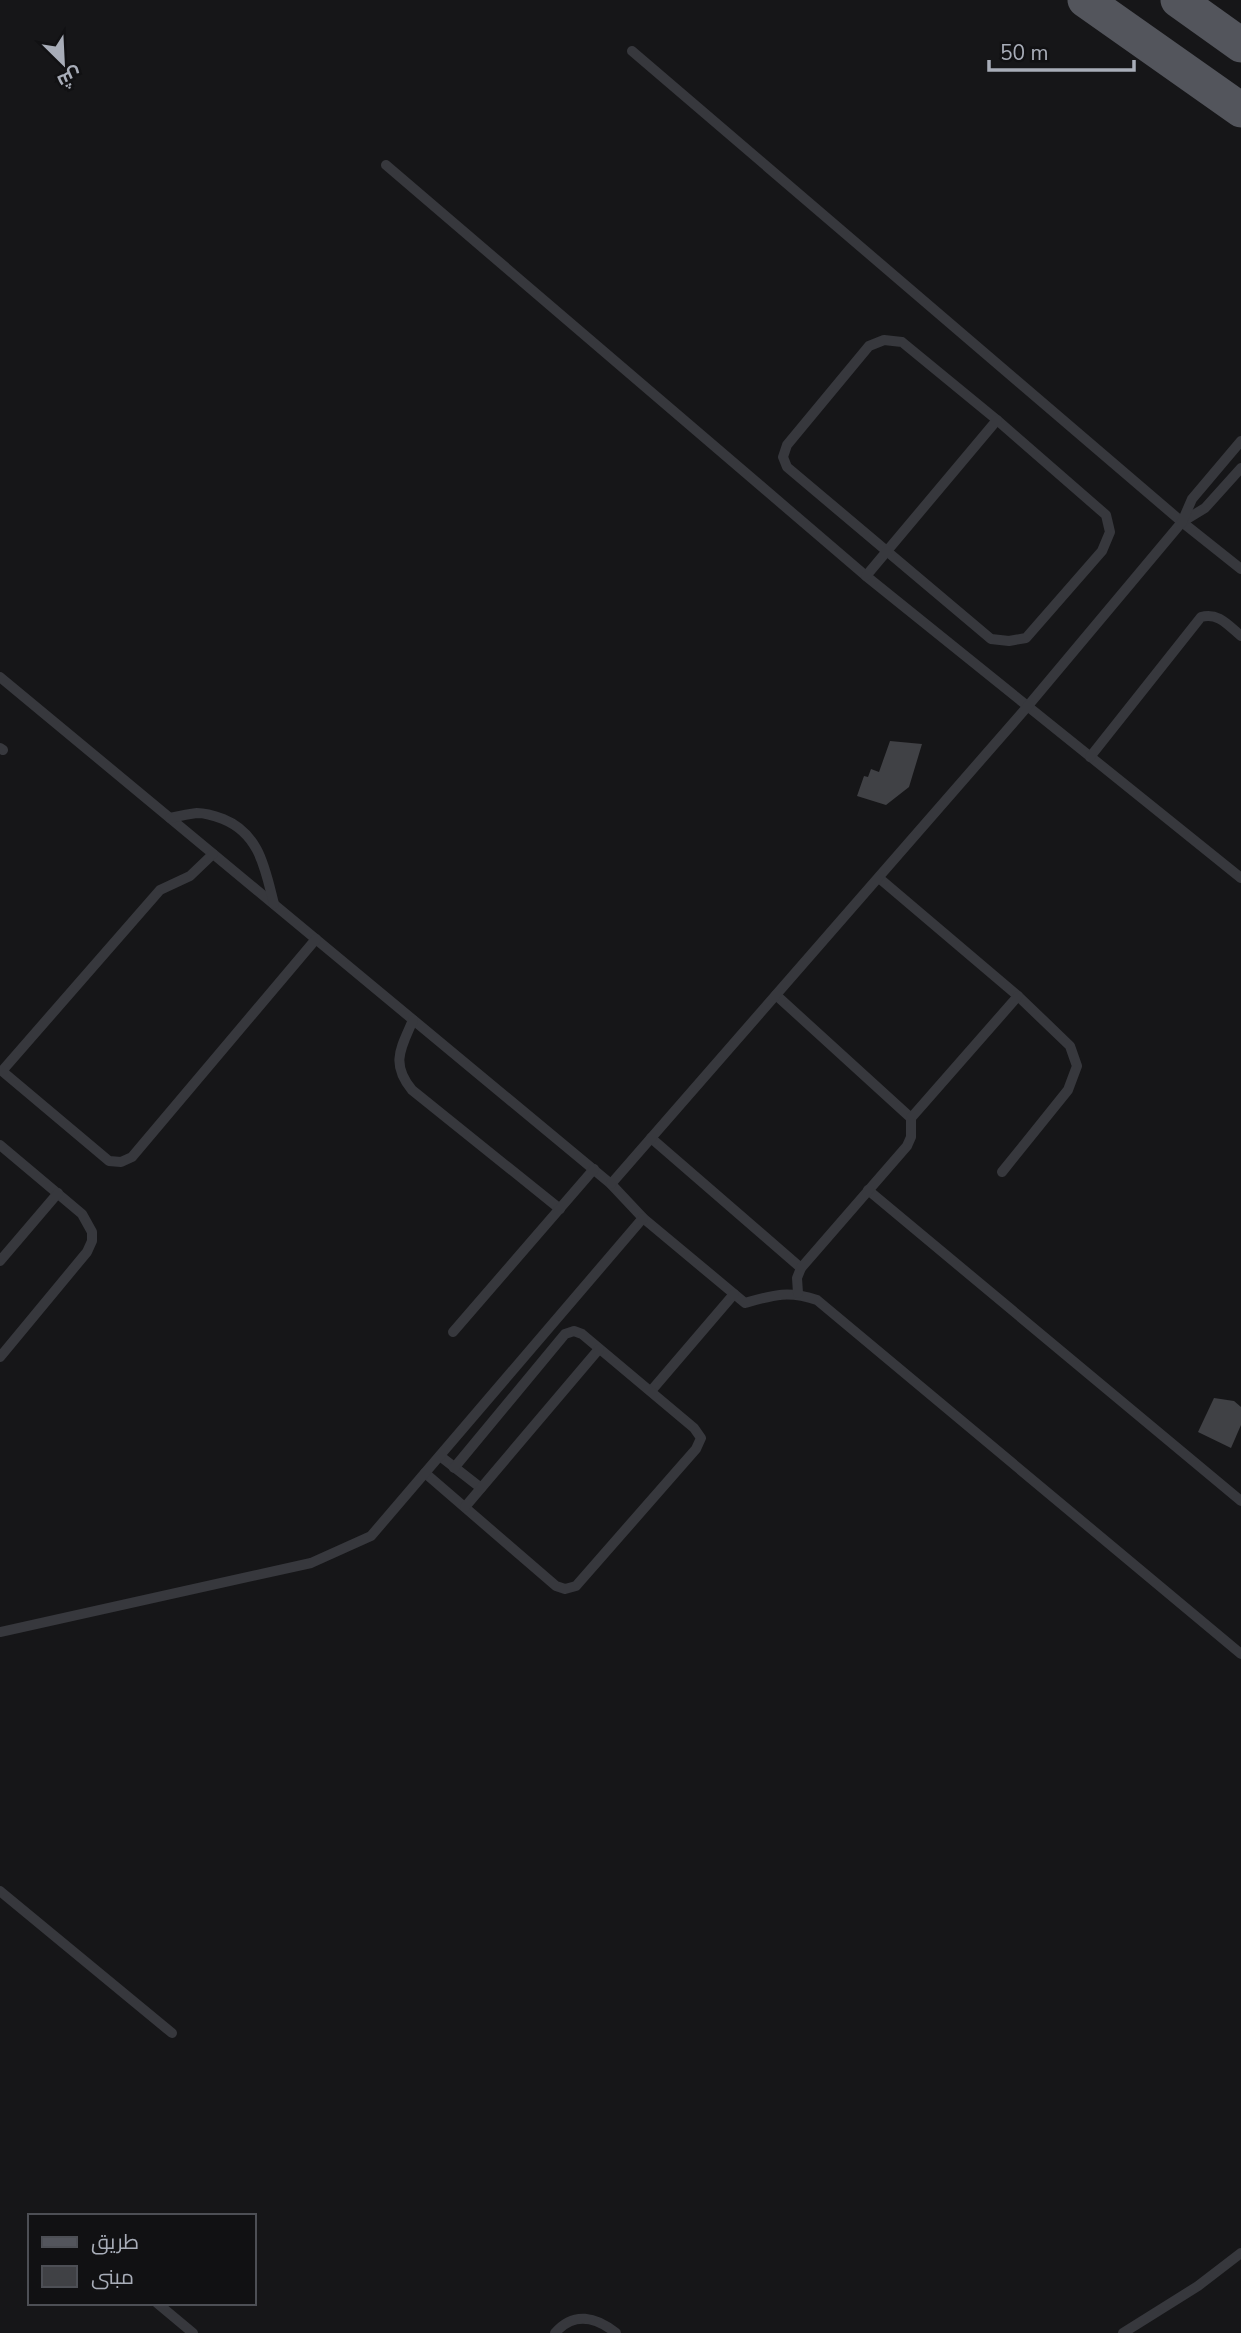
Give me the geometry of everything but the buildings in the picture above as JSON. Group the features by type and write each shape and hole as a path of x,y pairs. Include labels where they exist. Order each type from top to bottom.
{"main road":[{"path":"1085,0 1241,110"},
{"path":"1178,0 1241,45"}],"lane":[{"path":"632,51 1182,522 1241,569"},
{"path":"386,165 866,576 1241,877"},
{"path":"884,340 902,342 996,420 1106,514 1110,532 1102,551 1026,638 1009,641 991,639 887,552 787,467 783,457 787,445 869,346 884,340"},
{"path":"866,576 996,420"},
{"path":"611,1184 1027,707 1182,522 1192,499 1241,441"},
{"path":"1182,522 1205,508 1241,468"},
{"path":"1090,757 1201,617 1210,614 1219,617 1241,636"},
{"path":"0,677 594,1169 642,1217 745,1303 774,1294 797,1293 817,1300 1241,1654"},
{"path":"170,818 198,813 216,816 246,833 257,847 264,863 274,904"},
{"path":"213,854 190,876 160,890 1,1071 109,1161 121,1162 132,1157 316,939"},
{"path":"879,878 1018,996 1070,1046 1077,1066 1068,1090 1002,1172"},
{"path":"776,995 911,1118"},
{"path":"797,1293 797,1278 801,1268 906,1146 911,1138 911,1118 1018,996"},
{"path":"413,1020 398,1056 405,1082 560,1209"},
{"path":"651,1138 801,1268"},
{"path":"0,1145 88,1221 92,1232 92,1241 87,1252 0,1357"},
{"path":"453,1332 594,1169"},
{"path":"868,1190 1241,1501"},
{"path":"0,1261 58,1193"},
{"path":"0,1632 311,1563 371,1536 642,1217"},
{"path":"651,1391 734,1294"},
{"path":"425,1473 556,1586 565,1588 576,1586 696,1449 701,1438 694,1427 582,1334 574,1331 565,1335 454,1468"},
{"path":"465,1507 599,1349"},
{"path":"440,1455 481,1488"},
{"path":"0,1891 172,2033"},
{"path":"1123,2333 1198,2286 1241,2253"},
{"path":"159,2305 192,2333"},
{"path":"555,2333 578,2318 599,2320 616,2333"}]}
